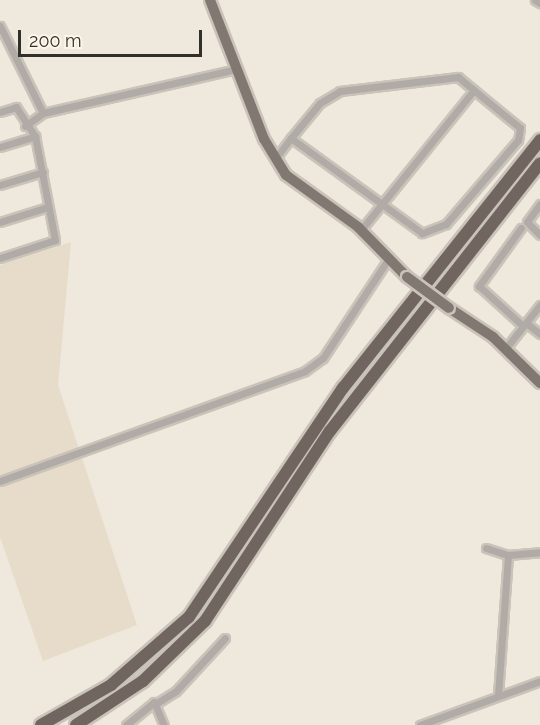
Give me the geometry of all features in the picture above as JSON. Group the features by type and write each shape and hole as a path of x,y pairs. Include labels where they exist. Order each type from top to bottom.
{"highway":[{"path":"41,725 111,686 189,617 343,388 540,140"},
{"path":"76,725 143,681 205,621 330,431 540,163"}],"main road":[{"path":"210,0 275,159 297,186 361,230 407,277 506,348 540,383"}],"street":[{"path":"535,0 540,3"},
{"path":"0,26 4,44 43,113"},
{"path":"25,126 43,113 237,69"},
{"path":"275,159 291,138 320,103 340,91 458,77 520,128 518,140 446,224 422,233 380,207 291,138"},
{"path":"361,230 474,90"},
{"path":"0,112 16,107 25,126 35,136 55,240 0,258"},
{"path":"0,147 35,136"},
{"path":"0,185 43,172"},
{"path":"540,204 526,222 540,236"},
{"path":"0,222 48,207"},
{"path":"521,228 479,285 540,334"},
{"path":"0,481 305,371 323,358 389,258"},
{"path":"506,348 540,305"},
{"path":"486,548 508,555 540,552"},
{"path":"498,695 508,555"},
{"path":"126,725 140,710 176,692 225,638"},
{"path":"420,725 540,681"},
{"path":"157,703 164,725"}],"shaded area":[{"path":"71,242 58,385 137,625 43,661 0,537 0,265"}]}
